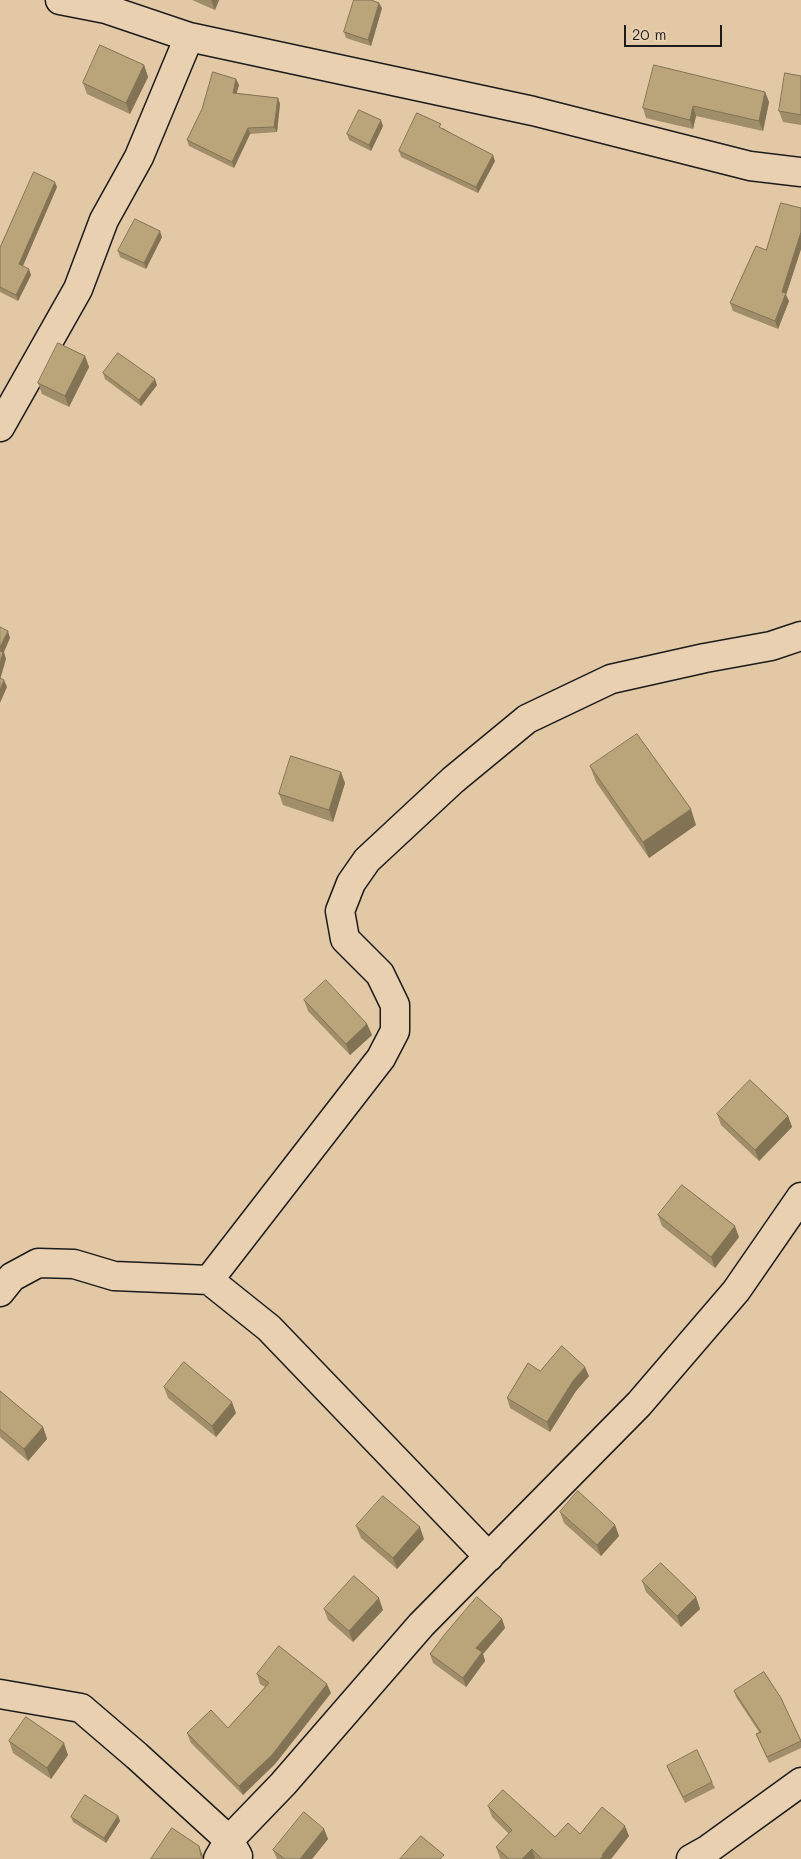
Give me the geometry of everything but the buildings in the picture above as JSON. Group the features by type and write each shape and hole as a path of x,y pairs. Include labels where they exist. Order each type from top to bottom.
{"street":[{"path":"60,0 106,9 188,38 533,111 750,166 801,172"},
{"path":"0,427 78,289 104,220 140,157 188,38"},
{"path":"209,1280 381,1058 395,1031 395,1005 380,974 345,939 340,911 350,884 367,860 452,780 527,719 611,679 704,658 771,646 801,636"},
{"path":"0,1694 81,1708 137,1756 229,1853 283,1784 421,1625 632,1411 658,1382 736,1291 801,1197"},
{"path":"0,1292 12,1277 38,1263 74,1264 114,1276 209,1280 269,1328 489,1557"},
{"path":"691,1859 707,1850 801,1782"}]}
